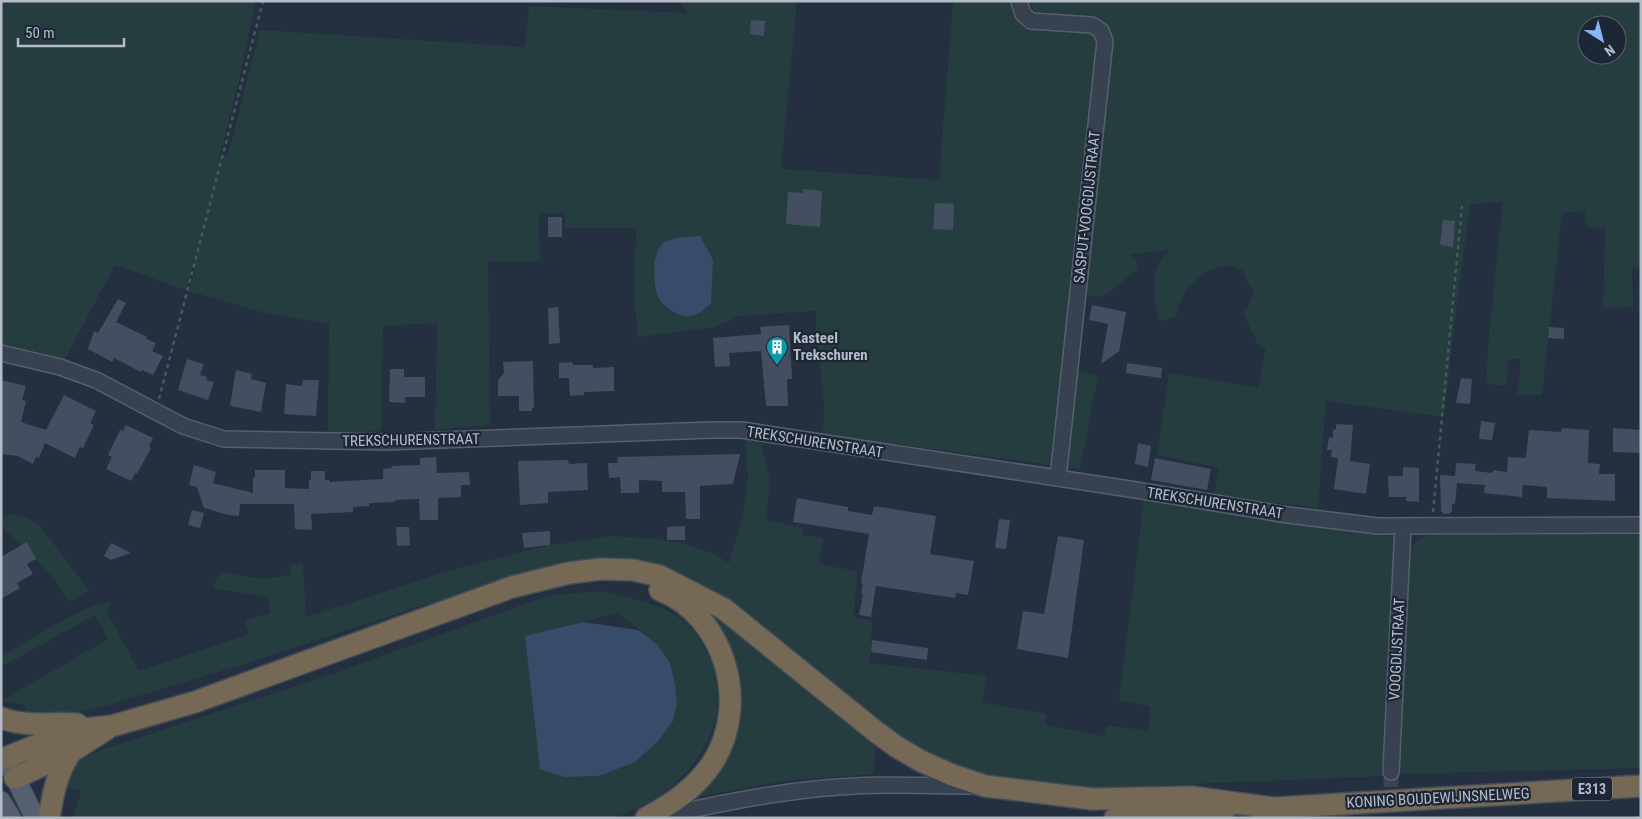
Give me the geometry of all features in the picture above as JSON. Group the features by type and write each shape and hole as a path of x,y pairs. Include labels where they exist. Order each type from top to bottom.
{"highway":[{"path":"5,764 76,730 112,726 224,692 512,587 569,573 602,569 633,570 660,576 724,609 875,731 897,747 952,776 985,786 1092,799 1191,798 1273,808"},
{"path":"569,573 632,581 668,593 689,608 704,624 721,649 729,681 730,710 724,738 714,760 700,779 681,797 646,818"},
{"path":"1,718 41,725 63,723 112,726"},
{"path":"5,764 71,752 112,726"},
{"path":"49,818 54,789 62,765 71,752"},
{"name":"KONING BOUDEWIJNSNELWEG","path":"1115,818 1641,786"}],"main road":[{"path":"5,764 35,818"},
{"path":"1,801 10,818"}],"street":[{"name":"SASPUT-VOOGDIJSTRAAT","path":"1019,1 1024,14 1031,21 1092,25 1100,32 1105,41 1058,478"},
{"name":"TREKSCHURENSTRAAT","path":"1,353 60,367 96,380 183,426 224,439 386,442 742,430 1318,519 1378,526 1641,525"},
{"name":"VOOGDIJSTRAAT","path":"1391,772 1403,526"},
{"path":"651,818 730,801 826,788 888,785 985,786"}],"path":[{"path":"156,411 263,1"},
{"path":"1432,526 1439,435 1462,206"}],"green space":[{"path":"1,1 256,1 220,155 228,155 260,30 525,47 529,6 687,13 680,1 797,1 781,169 939,180 953,1 1016,1 1029,27 1049,31 1089,33 1099,41 1068,368 1098,376 1080,469 823,434 824,405 816,311 739,316 715,327 638,337 634,294 636,228 565,228 565,213 539,213 540,261 488,262 490,425 435,430 437,323 383,326 381,431 328,433 329,324 269,314 189,291 195,269 192,268 186,290 115,265 65,359 1,343"},
{"path":"1028,1 1641,1 1641,267 1632,269 1633,307 1603,308 1605,228 1586,227 1585,211 1562,213 1542,395 1517,395 1521,359 1509,359 1506,386 1486,384 1489,334 1503,201 1470,205 1444,417 1326,401 1318,508 1214,496 1219,468 1157,455 1169,373 1258,388 1266,348 1257,343 1243,312 1254,294 1242,270 1231,266 1223,266 1202,275 1190,286 1182,298 1175,317 1163,321 1158,319 1154,290 1155,276 1160,262 1170,250 1130,254 1137,261 1138,269 1103,297 1085,296 1112,37 1107,26 1094,21 1037,15"},
{"path":"745,440 761,441 770,480 766,520 803,528 802,535 823,538 819,564 857,571 854,617 872,621 870,663 987,676 982,702 1046,714 1045,725 1104,736 1107,725 1149,731 1150,706 1119,700 1143,500 1394,536 1397,542 1387,776 1065,789 961,769 899,738 668,572 534,573 418,607 244,664 109,705 41,720 24,717 25,705 1,701 108,639 95,615 1,667 1,657 87,608 101,604 111,602 107,613 139,671 249,634 245,621 270,613 268,597 212,588 220,572 261,579 291,575 290,565 303,563 306,617 448,571 546,546 610,536 659,539 689,545 714,554 729,563 743,514 748,478"},
{"path":"11,514 29,519 39,525 89,590 69,602 54,579 1,525 1,518"},
{"path":"1641,534 1641,768 1398,774 1409,550 1414,543 1424,537 1436,535"},
{"path":"603,591 661,608 678,617 693,630 712,663 717,692 717,711 712,730 704,747 694,764 680,778 649,802 632,811 611,818 73,818 81,791 62,787 75,762 104,749 341,671 549,595","holes":["618,613 657,644 599,776 564,777 525,636"]},
{"path":"704,607 875,740 874,774 783,781 692,798 733,735"}],"water":[{"path":"700,236 713,260 711,303 701,312 691,316 680,315 665,306 658,297 654,276 655,259 660,246 665,242 678,238"},
{"path":"583,622 638,630 657,644 670,663 677,703 673,721 658,741 635,762 599,776 564,777 540,769 525,636"}],"building":[{"path":"751,20 765,21 764,36 750,34"},
{"path":"803,189 822,191 820,227 786,224 788,192 803,193"},
{"path":"935,203 954,204 953,230 933,229"},
{"path":"548,217 562,217 562,237 548,237"},
{"path":"1443,220 1455,221 1453,247 1440,245"},
{"path":"118,299 126,303 116,322 156,343 152,351 163,356 153,375 142,370 141,372 114,358 112,362 88,349 94,331 98,333"},
{"path":"1092,305 1126,312 1119,352 1101,364 1108,324 1089,320"},
{"path":"558,307 560,343 549,344 548,308"},
{"name":"Kasteel Trekschuren","path":"789,325 792,379 787,379 788,406 766,406 761,351 729,353 730,366 715,367 713,338 761,334 760,327"},
{"path":"1549,327 1564,328 1564,339 1548,338"},
{"path":"187,359 204,364 200,375 207,377 206,380 214,382 208,400 178,390"},
{"path":"533,361 534,408 532,408 532,411 519,411 519,396 498,396 498,380 504,373 503,362"},
{"path":"572,362 573,365 593,365 593,368 614,367 614,391 584,392 584,395 570,396 569,378 559,378 559,363"},
{"path":"1127,363 1162,368 1161,378 1126,373"},
{"path":"390,369 404,369 404,377 425,377 425,397 405,397 405,403 389,402"},
{"path":"236,370 252,374 251,379 266,383 261,412 230,406"},
{"path":"1461,378 1472,379 1470,404 1456,403"},
{"path":"1,380 26,386 22,400 26,401 21,422 46,430 64,395 96,411 90,423 94,425 83,448 80,447 75,458 45,443 39,458 36,457 33,464 18,456 1,454"},
{"path":"303,380 319,380 316,416 284,414 286,384 302,386"},
{"path":"1481,421 1495,423 1492,440 1479,439"},
{"path":"1336,424 1353,425 1350,461 1370,464 1366,494 1334,489 1338,458 1331,457 1332,450 1327,450 1329,437 1333,438 1333,429 1336,430"},
{"path":"126,425 153,438 149,446 151,448 137,474 135,473 131,481 106,469 112,457 108,455 120,430 123,431"},
{"path":"1562,428 1589,430 1588,463 1600,464 1599,474 1615,474 1615,501 1547,498 1547,487 1523,485 1522,497 1484,493 1485,485 1457,483 1455,504 1452,504 1452,511 1449,514 1444,514 1441,511 1440,475 1455,476 1456,463 1476,464 1475,471 1492,473 1494,470 1507,472 1508,457 1526,458 1529,430 1561,432"},
{"path":"1613,428 1641,430 1641,453 1613,452"},
{"path":"1138,443 1151,446 1148,467 1135,464"},
{"path":"740,454 733,484 700,486 700,519 686,519 685,492 662,492 662,481 639,480 639,493 621,493 620,477 609,478 608,463 618,463 617,457"},
{"path":"436,457 437,473 469,472 470,485 461,485 461,497 438,498 438,520 420,520 419,499 395,500 395,502 369,503 369,506 353,507 353,512 311,514 312,530 295,529 294,504 240,504 239,516 228,515 204,508 197,487 189,485 194,465 216,472 213,483 253,493 255,470 285,470 285,488 309,489 311,471 325,471 325,480 329,480 329,482 383,479 383,469 392,468 392,466 420,465 420,458"},
{"path":"1155,458 1211,469 1207,490 1151,480"},
{"path":"568,460 569,464 587,463 588,490 548,492 548,503 520,505 518,461"},
{"path":"1403,467 1419,468 1419,502 1406,501 1406,497 1389,497 1388,476 1403,476"},
{"path":"797,498 848,507 848,511 872,515 874,506 936,516 930,554 974,561 968,595 956,593 955,598 876,586 871,617 859,615 863,594 861,594 863,584 861,583 869,534 793,522"},
{"path":"192,510 204,513 200,528 188,525"},
{"path":"999,519 1010,520 1006,549 995,548"},
{"path":"685,526 685,540 667,540 667,527"},
{"path":"396,527 409,527 410,545 397,546"},
{"path":"550,531 550,545 524,548 522,533"},
{"path":"1058,536 1084,540 1068,658 1017,649 1023,611 1044,614"},
{"path":"27,542 36,559 27,564 33,574 17,583 20,588 1,599 1,557"},
{"path":"111,543 131,553 111,560 104,556"},
{"path":"872,640 928,648 927,660 871,652"}],"tunnel":[{"path":"1391,772 1391,818"}],"place":[{"name":"Kasteel Trekschuren","path":"777,366"}]}
